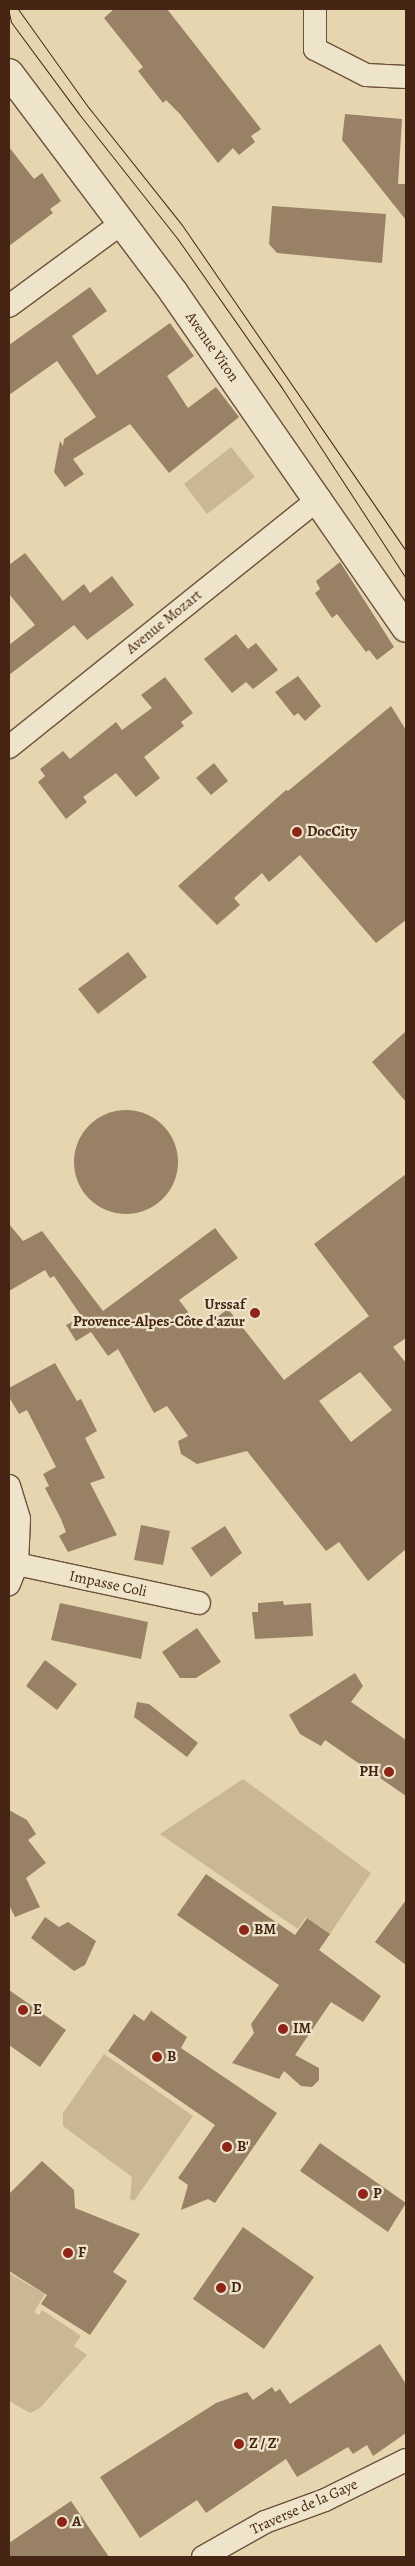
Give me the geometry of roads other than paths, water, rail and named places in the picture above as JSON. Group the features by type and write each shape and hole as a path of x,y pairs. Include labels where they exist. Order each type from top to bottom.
{"street":[{"path":"315,9 315,50 366,75 406,78"},
{"name":"Avenue Viton","path":"9,73 122,223 320,498 406,628"},
{"path":"9,306 122,223"},
{"name":"Avenue Mozart","path":"9,747 320,498"},
{"path":"9,1486 19,1519 13,1574"},
{"name":"Impasse Coli","path":"13,1574 199,1603"},
{"name":"Traverse de la Gaye","path":"203,2557 265,2522 325,2500 406,2460"}],"tram line":[{"path":"18,9 89,108 182,225 406,551"},
{"path":"9,13 11,22 79,114 177,238 282,388 406,578"}],"place":[{"name":"DocCity","path":"297,832"},
{"name":"Urssaf Provence-Alpes-Côte d'azur","path":"255,1313"},
{"name":"PH","path":"389,1772"},
{"name":"BM","path":"244,1930"},
{"name":"E","path":"23,2010"},
{"name":"IM","path":"283,2029"},
{"name":"B","path":"157,2057"},
{"name":"B'","path":"227,2147"},
{"name":"P","path":"363,2194"},
{"name":"F","path":"68,2253"},
{"name":"D","path":"221,2288"},
{"name":"Z / Z'","path":"239,2444"},
{"name":"A","path":"62,2522"}]}
